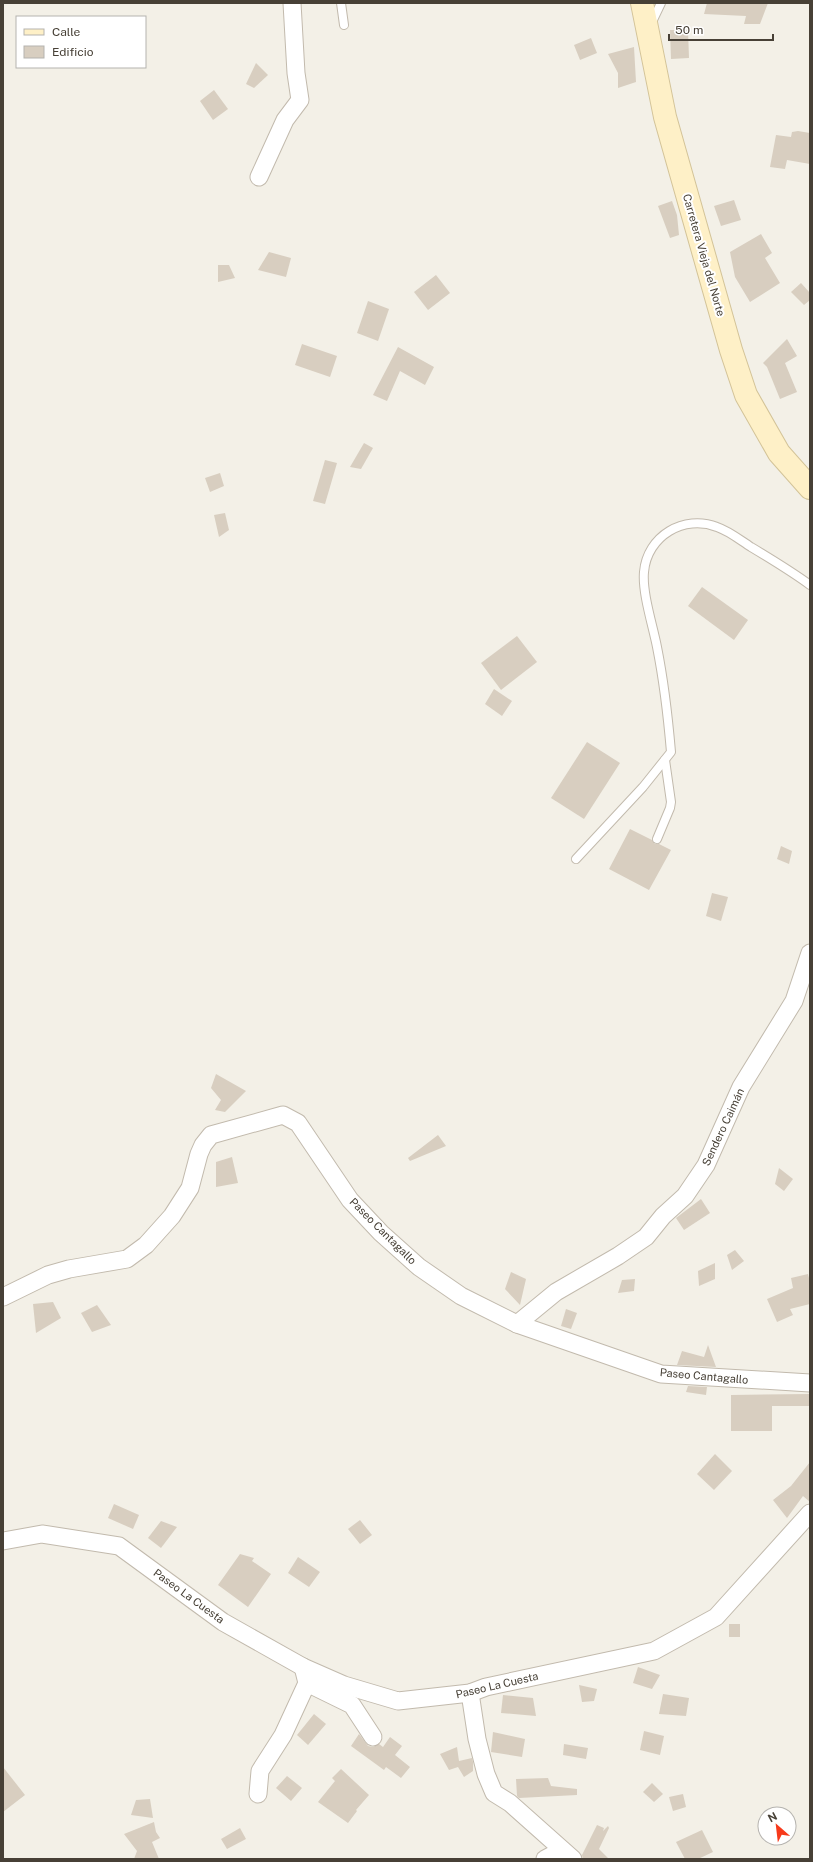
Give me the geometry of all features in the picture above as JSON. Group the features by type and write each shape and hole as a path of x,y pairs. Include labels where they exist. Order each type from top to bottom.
{"street":[{"path":"259,177 285,120 300,100 296,74 292,3"},
{"name":"Carretera Vieja del Norte","path":"642,3 665,117 731,350 746,395 779,453 810,488"},
{"name":"Sendero Caimán","path":"517,1324 556,1292 618,1256 646,1237 663,1216 684,1196 706,1165 741,1087 768,1046 794,1001 810,952"},
{"name":"Paseo Cantagallo","path":"3,1297 48,1275 69,1269 127,1259 146,1244 172,1216 190,1188 199,1154 203,1145 211,1135 283,1115 298,1123 350,1200 413,1262 461,1296 517,1324 661,1374 810,1383"},
{"name":"Paseo La Cuesta","path":"3,1541 42,1534 119,1546 223,1622 305,1675 398,1701 470,1693 486,1687 654,1651 716,1617 810,1513"},
{"path":"258,1794 260,1771 283,1735 305,1675 352,1705 373,1737"},
{"path":"470,1693 486,1774 494,1793 510,1803 567,1854"},
{"path":"545,1859 567,1854"}],"lane":[{"path":"341,3 344,25"},
{"path":"648,32 661,3"},
{"path":"576,859 643,787 671,752 667,714 644,574 648,555 659,538 667,532 684,524 710,524 727,531 810,585"},
{"path":"657,839 671,802 665,760"}],"building":[{"path":"707,3 768,3 760,24 744,24 746,16 704,14"},
{"path":"670,30 688,30 689,58 671,59"},
{"path":"591,38 597,53 580,60 574,45"},
{"path":"634,47 636,82 618,88 618,73 608,54"},
{"path":"256,63 268,75 254,88 246,84"},
{"path":"214,90 228,109 213,120 200,101"},
{"path":"798,131 810,133 810,164 787,160 785,169 770,167 776,135 791,137 792,132"},
{"path":"734,200 741,220 721,226 714,206"},
{"path":"672,201 677,215 679,235 670,238 658,206"},
{"path":"761,234 772,253 765,258 780,283 750,302 735,277 730,252"},
{"path":"269,252 291,258 286,277 258,270"},
{"path":"218,265 229,265 235,278 218,282"},
{"path":"436,275 450,293 428,310 414,292"},
{"path":"801,283 810,293 810,300 804,305 791,292"},
{"path":"368,301 389,309 378,341 357,333"},
{"path":"787,339 797,356 785,363 797,392 780,399 767,367 763,363"},
{"path":"302,344 337,356 330,377 295,365"},
{"path":"398,347 434,367 425,385 400,371 387,401 373,395"},
{"path":"364,443 373,448 361,469 350,467"},
{"path":"325,460 337,463 325,504 313,501"},
{"path":"220,473 224,486 210,492 205,478"},
{"path":"225,513 229,530 219,537 214,515"},
{"path":"702,587 748,620 734,640 688,606"},
{"path":"517,636 537,662 501,690 481,663"},
{"path":"494,689 512,701 502,716 485,704"},
{"path":"587,742 620,763 584,819 551,798"},
{"path":"630,829 652,840 655,844 659,844 671,850 649,890 609,869"},
{"path":"781,846 792,851 789,864 777,859"},
{"path":"712,893 728,897 721,921 706,916"},
{"path":"216,1074 246,1091 225,1112 215,1110 221,1100 211,1088"},
{"path":"438,1135 446,1146 410,1161 408,1158"},
{"path":"232,1157 238,1183 216,1187 216,1162"},
{"path":"779,1168 793,1179 784,1191 775,1184"},
{"path":"701,1199 710,1213 684,1230 676,1218"},
{"path":"735,1250 744,1261 732,1270 727,1255"},
{"path":"715,1263 715,1279 699,1286 698,1271"},
{"path":"511,1272 526,1279 520,1305 505,1289"},
{"path":"808,1274 810,1282 810,1304 790,1309 793,1315 777,1322 767,1299 793,1288 791,1278"},
{"path":"635,1279 634,1291 618,1293 622,1280"},
{"path":"53,1302 61,1318 36,1333 33,1304"},
{"path":"97,1305 111,1325 92,1332 81,1313"},
{"path":"566,1309 577,1313 571,1329 561,1326"},
{"path":"708,1345 716,1367 677,1365 682,1351 704,1357"},
{"path":"688,1386 707,1387 706,1395 686,1392"},
{"path":"810,1394 810,1406 772,1406 772,1431 731,1431 731,1395"},
{"path":"715,1454 732,1471 714,1490 697,1474"},
{"path":"810,1462 810,1502 803,1496 787,1518 773,1500 791,1486"},
{"path":"114,1504 139,1515 133,1529 108,1518"},
{"path":"360,1520 372,1535 360,1544 348,1529"},
{"path":"161,1521 177,1527 161,1548 148,1538"},
{"path":"240,1554 254,1558 252,1561 271,1574 248,1607 218,1585"},
{"path":"298,1557 320,1572 309,1587 288,1573"},
{"path":"729,1624 740,1624 740,1637 729,1637"},
{"path":"638,1667 660,1675 652,1689 633,1683"},
{"path":"579,1685 597,1689 594,1701 582,1702"},
{"path":"663,1694 689,1698 686,1716 659,1714"},
{"path":"503,1695 533,1698 536,1716 501,1713"},
{"path":"314,1714 326,1724 308,1745 297,1735"},
{"path":"644,1731 664,1736 660,1755 640,1750"},
{"path":"493,1732 525,1739 522,1757 491,1752"},
{"path":"359,1734 368,1746 373,1747 379,1744 383,1747 390,1737 402,1746 395,1755 410,1767 401,1778 386,1767 384,1770 351,1746"},
{"path":"564,1744 588,1748 586,1759 563,1755"},
{"path":"457,1747 459,1761 472,1758 473,1762 473,1771 464,1777 458,1767 449,1770 440,1754"},
{"path":"3,1767 25,1795 3,1812"},
{"path":"341,1769 369,1795 356,1810 357,1811 348,1823 318,1802 335,1781 332,1778"},
{"path":"287,1776 302,1788 291,1801 276,1788"},
{"path":"548,1778 551,1786 577,1789 577,1795 519,1798 517,1796 516,1779"},
{"path":"652,1783 663,1794 654,1802 643,1792"},
{"path":"683,1794 686,1807 673,1811 669,1797"},
{"path":"150,1799 153,1818 131,1815 136,1800"},
{"path":"154,1822 156,1832 160,1838 152,1842 159,1859 134,1859 137,1851 124,1834"},
{"path":"597,1825 604,1828 603,1831 608,1826 609,1828 599,1849 609,1859 583,1859 582,1855"},
{"path":"240,1828 246,1839 227,1849 221,1839"},
{"path":"702,1830 713,1852 698,1859 685,1859 676,1842"}]}
